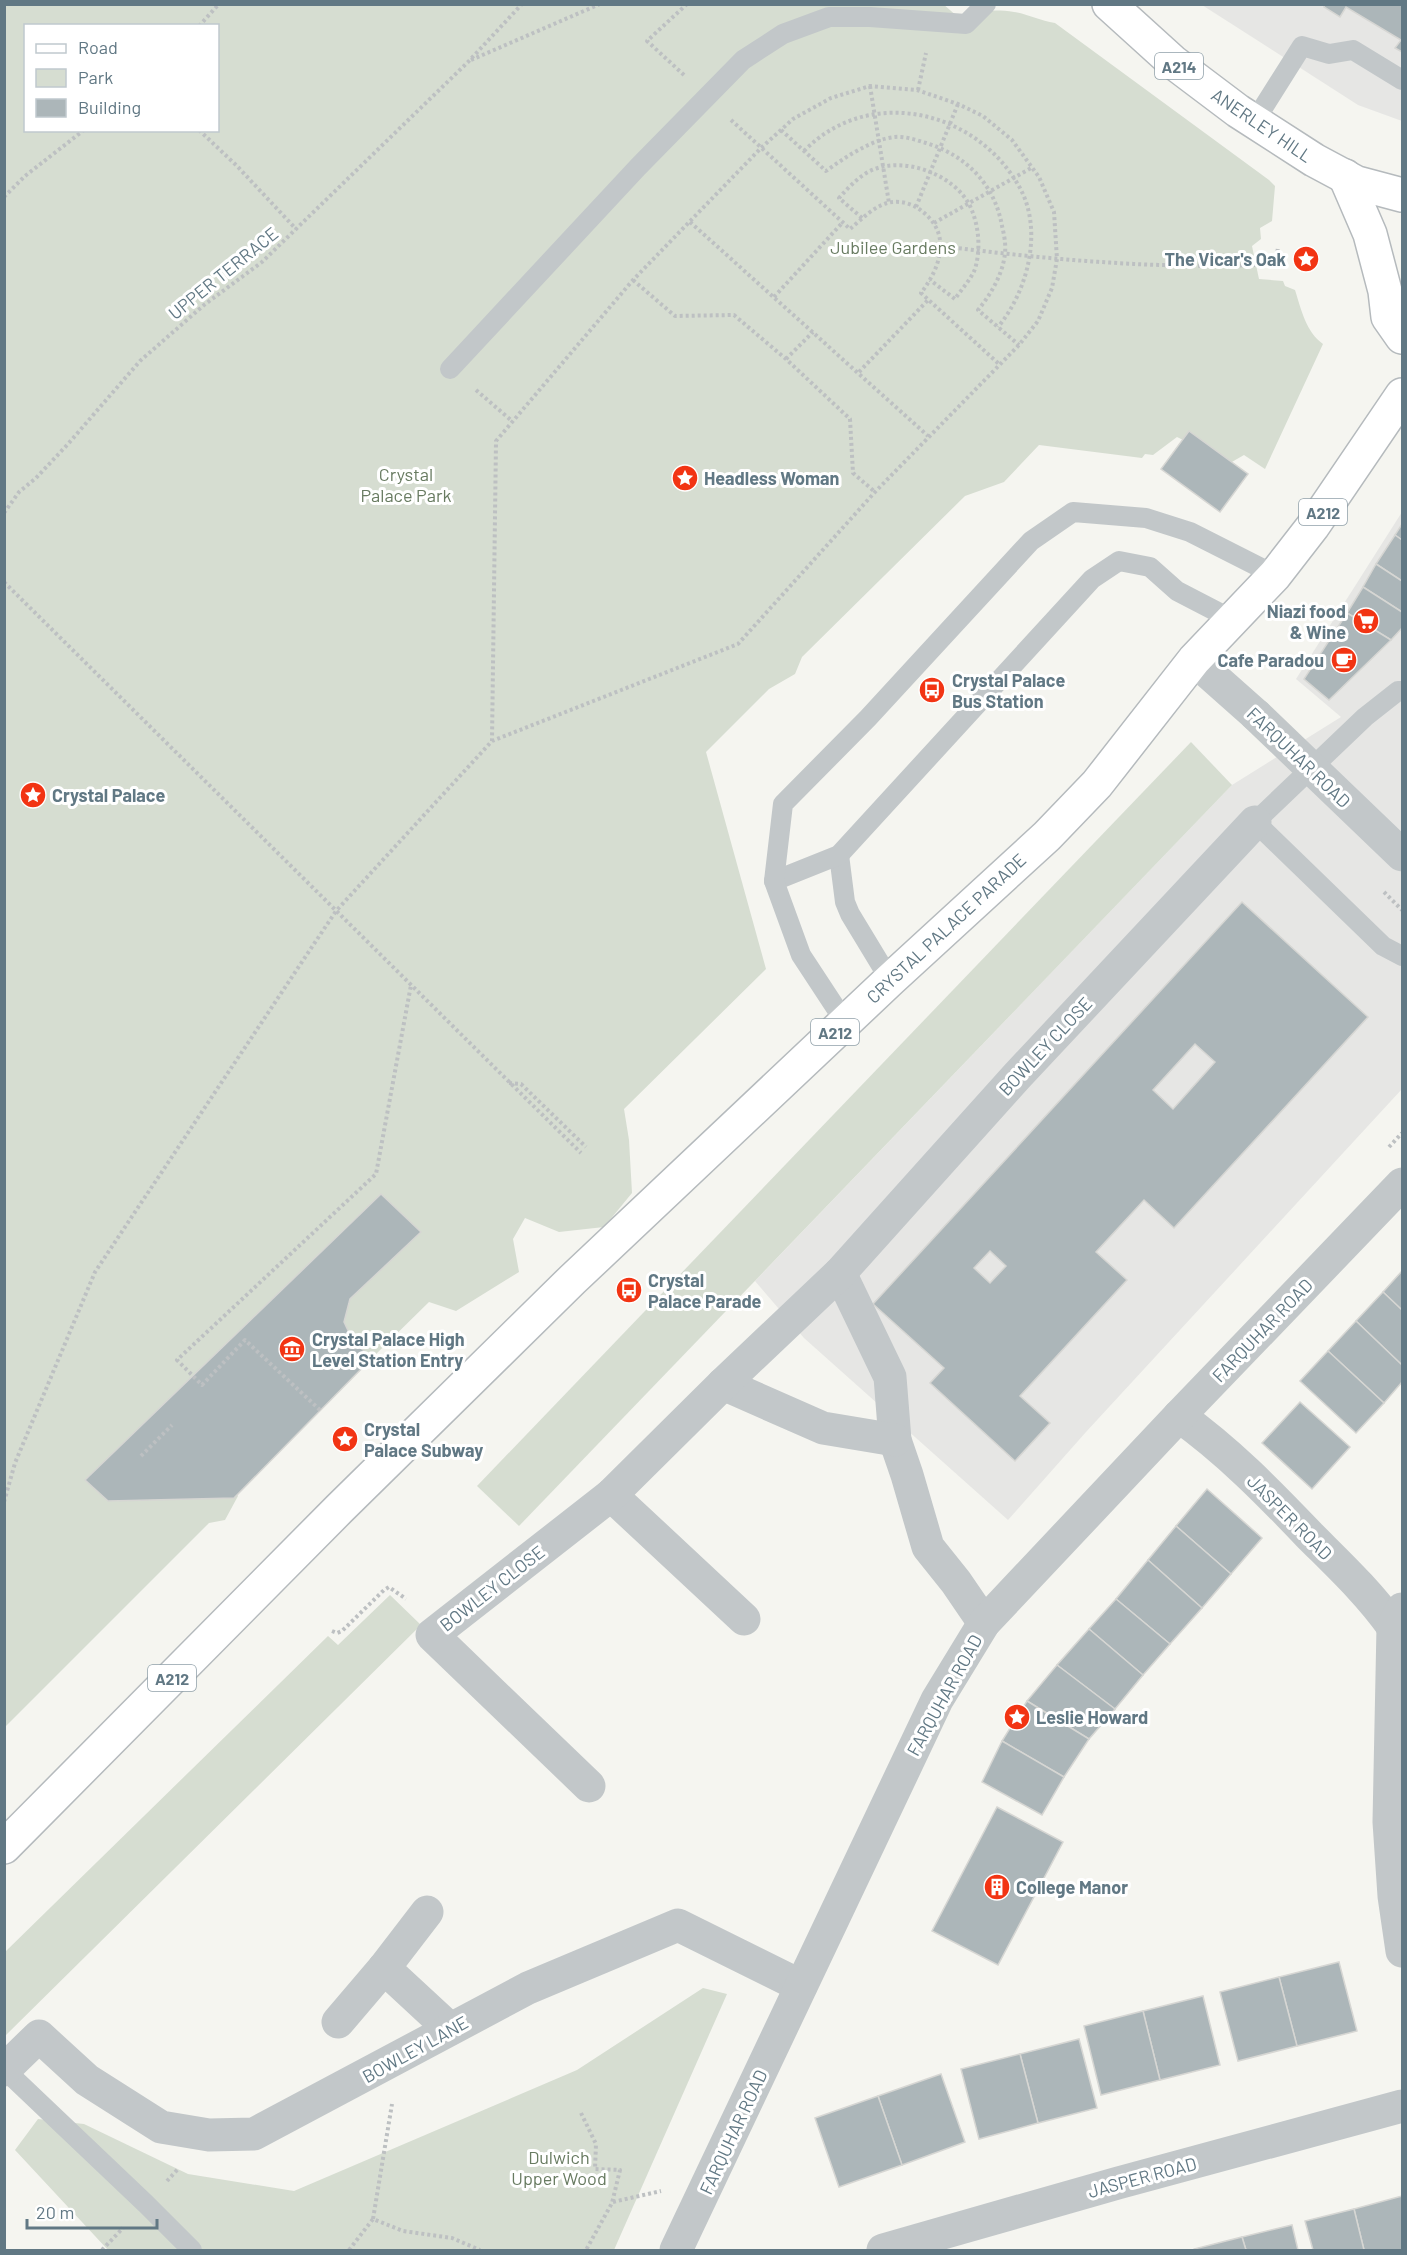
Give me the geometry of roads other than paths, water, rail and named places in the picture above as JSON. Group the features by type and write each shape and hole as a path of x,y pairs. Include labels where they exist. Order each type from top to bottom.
{"main road":[{"name":"ANERLEY HILL","path":"1109,4 1173,62 1254,122 1314,160 1357,183 1402,195"},
{"path":"1345,176 1370,234 1385,291 1388,317 1402,337"},
{"name":"CRYSTAL PALACE PARADE","path":"4,1847 339,1509 572,1280 845,1022 1047,836 1089,793 1194,660 1275,575 1313,526 1402,395"}],"street":[{"name":"FARQUHAR ROAD","path":"1194,660 1256,715 1402,855"},
{"name":"BOWLEY CLOSE","path":"589,1786 432,1635 610,1495 840,1273 1017,1076 1255,822"},
{"name":"FARQUHAR ROAD","path":"676,2250 937,1700 984,1623 1402,1184"},
{"path":"840,1273 890,1377 895,1440 928,1547 984,1623"},
{"path":"723,1384 823,1428 895,1440"},
{"name":"JASPER ROAD","path":"1179,1416 1205,1434 1275,1500 1375,1601 1398,1618 1389,1822 1394,1896 1402,1951"},
{"path":"610,1495 744,1619"},
{"path":"338,2022 427,1912"},
{"name":"BOWLEY LANE","path":"5,2070 39,2036 87,2080 161,2127 209,2135 254,2134 528,1988 678,1925 801,1986"},
{"path":"384,1968 450,2029"},
{"name":"JASPER ROAD","path":"883,2250 1402,2106"}],"lane":[{"path":"450,369 706,96 743,60 783,34 829,17 870,17 966,24 986,4"},
{"path":"1254,122 1302,46 1329,54 1353,50 1402,80"},
{"path":"845,1022 801,955 774,882 783,804 868,718 1031,541 1073,512 1146,518 1190,532 1275,575"},
{"path":"774,882 839,855 1092,579 1119,561 1150,567 1177,591 1231,619"},
{"name":"BOWLEY CLOSE","path":"1255,822 1365,717 1398,691 1402,691"},
{"path":"1255,822 1383,946 1402,956"},
{"path":"839,855 845,902 890,980"},
{"path":"5,2070 192,2250"}],"place":[{"name":"The Vicar's Oak","path":"1306,259"},
{"name":"Headless Woman","path":"685,478"},
{"name":"Niazi food & Wine","path":"1366,621"},
{"name":"Cafe Paradou","path":"1344,660"},
{"name":"Crystal Palace Bus Station","path":"932,690"},
{"name":"Crystal Palace","path":"33,795"},
{"name":"Crystal Palace Parade","path":"629,1290"},
{"name":"Crystal Palace High Level Station Entry","path":"292,1349"},
{"name":"Crystal Palace Subway","path":"345,1439"},
{"name":"Leslie Howard","path":"1017,1717"},
{"name":"College Manor","path":"997,1887"}],"park label":[{"name":"Jubilee Gardens","path":"893,247"},
{"name":"Crystal Palace Park","path":"406,484"},
{"name":"Dulwich Upper Wood","path":"559,2167"}]}
